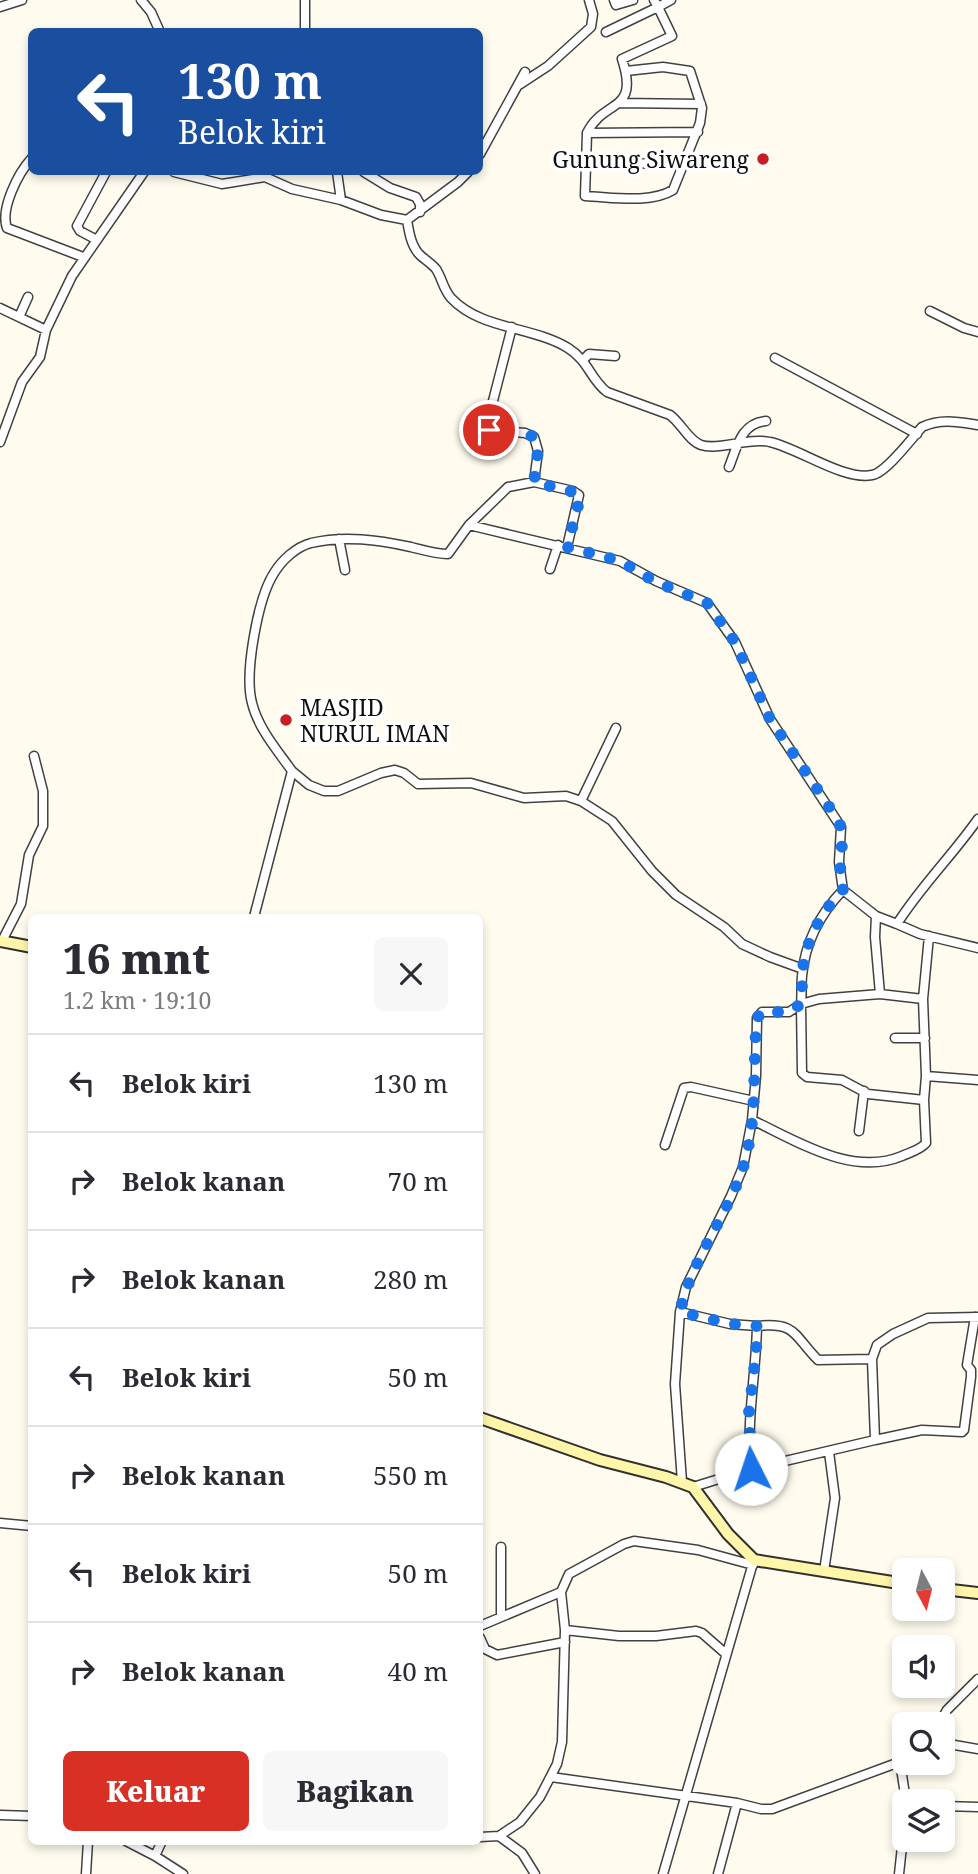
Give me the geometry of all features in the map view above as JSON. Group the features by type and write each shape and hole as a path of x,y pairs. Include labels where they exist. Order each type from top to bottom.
{"street":[{"path":"0,7 22,0"},
{"path":"141,0 151,12 158,28"},
{"path":"305,0 305,28"},
{"path":"519,85 548,66 592,27 593,14 589,0"},
{"path":"614,0 619,6 633,0"},
{"path":"606,32 656,3 671,0"},
{"path":"626,71 663,67 690,71 701,104 698,132 673,190 666,195 585,196 587,133 591,124 627,94 626,71 622,59 672,36 656,3"},
{"path":"483,149 525,72"},
{"path":"619,103 701,104"},
{"path":"587,133 698,132"},
{"path":"586,164 685,163"},
{"path":"28,164 5,198 2,216 4,224 7,228 83,257"},
{"path":"97,240 80,231 77,226 104,175"},
{"path":"0,442 24,378 40,357 46,330 72,276 142,175"},
{"path":"186,175 222,184 265,177 292,189 341,200 382,215 407,220 464,175"},
{"path":"337,175 341,200"},
{"path":"369,175 390,188 416,197 420,212"},
{"path":"407,220 416,251 437,272 448,295 481,318 565,347 583,360 600,387 670,415 678,420 699,444 711,447 769,441 831,467 864,476 878,474 883,470 922,427 938,421 978,425"},
{"path":"19,317 28,297"},
{"path":"0,308 46,330"},
{"path":"930,312 978,332"},
{"path":"512,327 486,428 525,433 534,437 538,451 534,482"},
{"path":"583,360 589,354 615,356"},
{"path":"775,358 916,433"},
{"path":"729,467 739,442 752,424 766,421"},
{"path":"567,547 579,495 573,491 534,482 508,487 469,525 452,551 445,554 373,539 340,539 300,547 281,563 267,586 253,646 249,678 253,706 271,742 292,771 309,785 324,791 338,791 381,773 396,770 418,784 471,783 524,798 566,796 581,801 612,821 652,871 676,895 724,927 742,944 803,969"},
{"path":"469,525 620,561 656,582 707,603 735,642 770,719 841,827 839,862 843,890 876,916 929,936 978,948"},
{"path":"340,539 345,570"},
{"path":"550,569 558,545"},
{"path":"581,801 616,728"},
{"path":"28,946 1,941 20,904 29,855 43,826 43,791 34,756"},
{"path":"255,914 292,771"},
{"path":"897,924 921,889 954,853 978,819"},
{"path":"843,890 819,920 811,937 803,969 802,1073 807,1077 842,1080 868,1094 924,1100"},
{"path":"876,916 880,994"},
{"path":"752,1120 810,1147 855,1162 889,1161 926,1143 923,999 929,936"},
{"path":"753,1562 687,1485 675,1384 680,1312 686,1287 739,1180 752,1120 757,1018 762,1012 789,1012 801,1004 819,999 880,994 923,999"},
{"path":"895,1038 925,1038"},
{"path":"926,1076 978,1080"},
{"path":"665,1145 684,1088 691,1087 754,1101"},
{"path":"859,1131 864,1091"},
{"path":"680,1312 730,1324 786,1326 818,1360 872,1359"},
{"path":"483,1419 600,1460 687,1485 922,1430 962,1432 971,1370 967,1365 977,1317 937,1317 914,1323 877,1345 872,1359 875,1440"},
{"path":"751,1469 749,1412 757,1326"},
{"path":"824,1571 835,1498 829,1452"},
{"path":"0,1523 28,1526"},
{"path":"483,1837 499,1836 520,1822 535,1806 557,1765 562,1742 565,1642 561,1592 569,1574 624,1544 645,1541 753,1562 892,1582"},
{"path":"500,1617 501,1547"},
{"path":"663,1874 753,1562"},
{"path":"956,1590 978,1593"},
{"path":"483,1625 561,1592"},
{"path":"565,1630 619,1636 656,1636 696,1631 726,1654"},
{"path":"483,1645 485,1649 497,1655 565,1642"},
{"path":"946,1712 978,1679"},
{"path":"955,1745 978,1749"},
{"path":"551,1777 686,1794 772,1809 892,1765"},
{"path":"718,1874 737,1803"},
{"path":"955,1806 978,1807"},
{"path":"0,1815 28,1816"},
{"path":"499,1836 522,1853 535,1874"},
{"path":"86,1874 88,1845"},
{"path":"134,1845 183,1874"},
{"path":"155,1856 160,1845"},
{"path":"899,1874 901,1852"}],"place":[{"name":"Gunung Siwareng","path":"763,159"},
{"name":"MASJID NURUL IMAN","path":"286,720"}],"route":[{"path":"489,430 525,433 534,437 538,451 534,482 578,493 580,498 567,547 620,561 656,582 707,603 735,642 770,719 841,827 839,862 843,890 826,908 811,937 803,969 801,1004 789,1012 762,1012 757,1018 752,1120 743,1167 686,1287 680,1312 730,1324 757,1326 749,1412 751,1469"}]}
